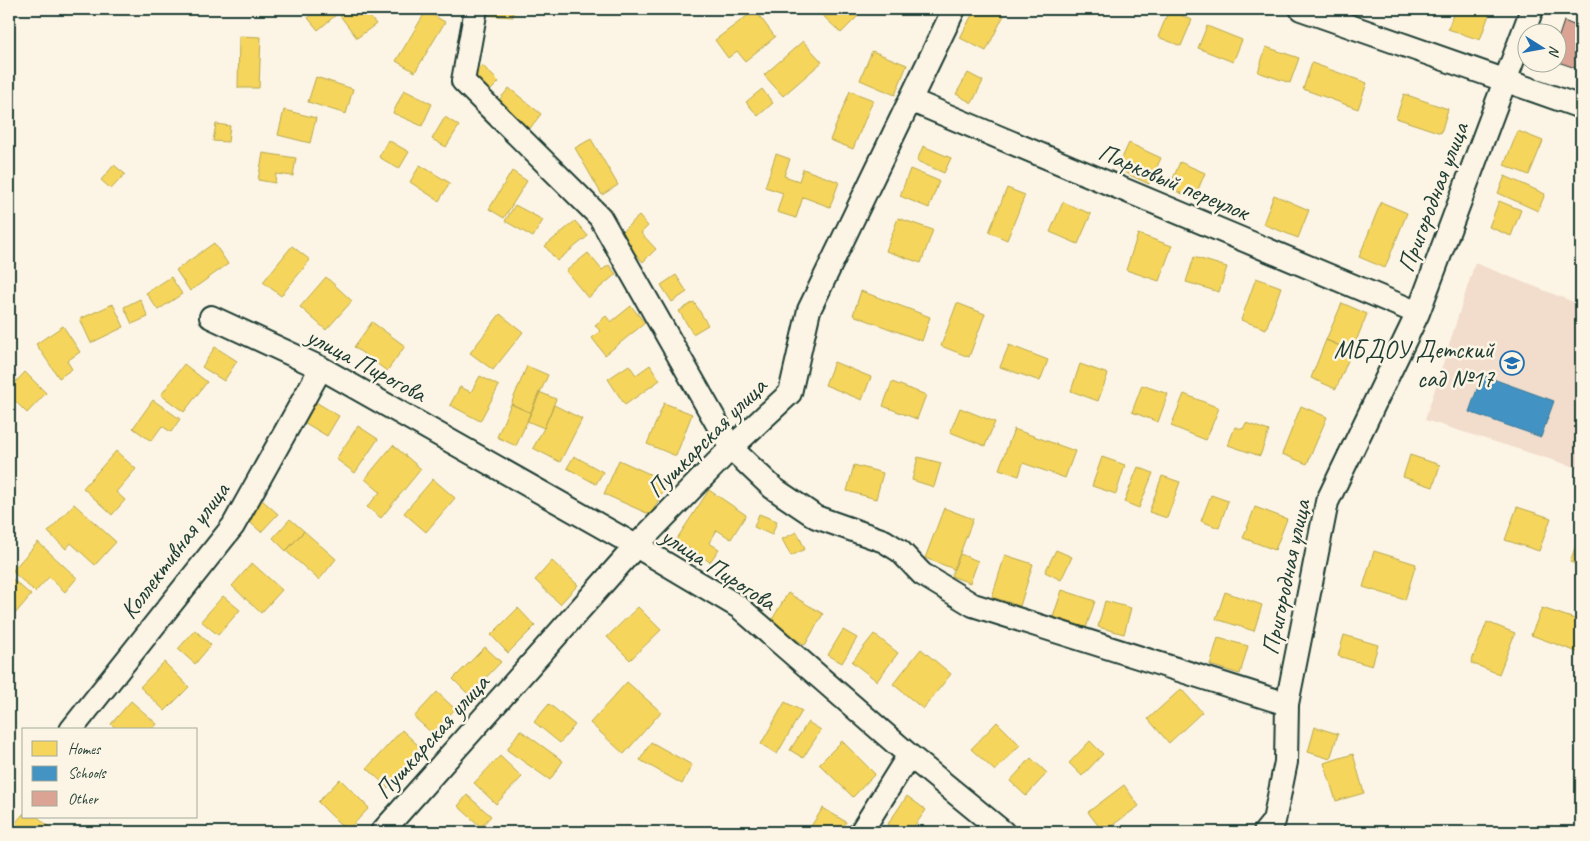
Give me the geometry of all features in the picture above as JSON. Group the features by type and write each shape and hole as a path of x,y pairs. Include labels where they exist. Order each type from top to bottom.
{"street":[{"path":"476,9 464,81 600,217 730,448 773,488 816,517 884,540 900,551 922,574 973,605 1287,704"},
{"name":"Пушкарская улица","path":"382,832 636,546 730,448 790,393 810,310 954,9"},
{"path":"1301,9 1581,106"},
{"name":"Пригородная улица","path":"1265,832 1274,821 1286,762 1287,704 1326,502 1418,312 1532,9"},
{"name":"Парковый переулок","path":"910,100 1418,312"},
{"name":"улица Пирогова","path":"211,317 321,368 636,546 739,607 909,755 1003,832"},
{"name":"Коллективная улица","path":"73,728 233,526 321,368"},
{"path":"861,832 909,755"}],"shaded area":[{"name":"МБДОУ Детский сад №17","path":"1475,263 1581,305 1581,469 1425,420"}],"building: Homes":[{"path":"319,9 343,9 318,30 308,18"},
{"path":"343,9 363,9 376,24 357,38 338,13"},
{"path":"482,9 513,9 513,17 482,15"},
{"path":"823,9 853,9 859,15 841,33 819,12"},
{"path":"975,9 990,9 1004,15 986,51 960,38"},
{"path":"1087,9 1104,9 1101,15"},
{"path":"1455,9 1491,9 1480,40 1448,29"},
{"path":"755,10 775,37 745,61 737,51 728,58 715,40"},
{"path":"1169,10 1192,20 1181,46 1158,37"},
{"path":"426,11 445,22 415,72 396,61"},
{"path":"1207,26 1242,40 1233,62 1198,48"},
{"path":"239,36 261,37 259,88 238,88"},
{"path":"803,41 822,62 783,96 764,75"},
{"path":"1266,47 1299,58 1290,83 1258,72"},
{"path":"872,51 907,65 895,95 860,80"},
{"path":"1312,63 1367,83 1358,109 1303,89"},
{"path":"482,65 499,82 487,94 470,77"},
{"path":"968,73 983,81 972,103 956,94"},
{"path":"316,77 353,89 346,114 308,102"},
{"path":"509,88 541,114 528,131 495,105"},
{"path":"762,89 773,103 758,116 746,102"},
{"path":"404,90 432,104 422,126 393,113"},
{"path":"850,91 873,100 853,149 830,140"},
{"path":"1404,94 1448,109 1441,133 1396,118"},
{"path":"284,110 316,118 310,143 278,135"},
{"path":"445,117 459,126 446,147 432,139"},
{"path":"216,124 230,126 228,142 213,141"},
{"path":"1518,131 1543,141 1529,175 1504,165"},
{"path":"591,139 618,185 602,195 575,148"},
{"path":"388,140 409,152 399,169 379,157"},
{"path":"1129,143 1161,158 1149,184 1117,169"},
{"path":"923,146 951,158 944,173 917,161"},
{"path":"263,153 296,158 293,176 276,174 275,183 258,180"},
{"path":"776,154 790,159 784,176 799,181 803,169 839,182 830,207 803,197 796,218 777,212 783,193 765,187"},
{"path":"1180,162 1205,173 1194,199 1169,188"},
{"path":"114,165 125,174 111,189 101,180"},
{"path":"420,165 450,183 439,201 410,182"},
{"path":"910,169 939,181 929,208 900,196"},
{"path":"512,171 527,181 504,218 489,209"},
{"path":"1505,176 1545,194 1538,211 1498,193"},
{"path":"1007,188 1025,195 1007,240 989,232"},
{"path":"1274,195 1309,210 1298,238 1263,224"},
{"path":"1499,201 1521,210 1511,236 1489,227"},
{"path":"1063,202 1091,214 1078,244 1050,232"},
{"path":"1381,202 1407,213 1385,268 1359,257"},
{"path":"515,205 543,220 533,237 505,221"},
{"path":"639,216 648,226 641,233 656,249 643,262 618,235"},
{"path":"898,218 933,230 921,263 886,251"},
{"path":"575,221 588,236 557,261 545,246"},
{"path":"1138,234 1172,246 1159,281 1126,270"},
{"path":"214,243 228,264 190,291 176,270"},
{"path":"292,246 310,260 281,296 263,282"},
{"path":"588,253 602,270 609,265 616,274 588,298 566,271"},
{"path":"1194,257 1227,267 1219,292 1186,282"},
{"path":"676,275 687,292 672,302 661,285"},
{"path":"171,277 182,294 158,310 146,293"},
{"path":"326,277 352,301 326,330 300,307"},
{"path":"1256,278 1281,287 1266,329 1241,320"},
{"path":"861,291 930,317 922,341 853,315"},
{"path":"140,299 148,317 132,324 124,307"},
{"path":"694,302 708,325 693,334 679,311"},
{"path":"957,303 985,314 969,357 941,346"},
{"path":"1342,303 1367,314 1352,351 1326,340"},
{"path":"113,304 124,327 91,343 80,319"},
{"path":"631,306 645,323 605,355 592,338 600,331 595,325 606,316 611,322"},
{"path":"500,314 523,332 493,370 470,353"},
{"path":"372,322 405,346 387,371 354,347"},
{"path":"63,326 80,352 67,361 72,369 59,378 36,344"},
{"path":"1326,340 1352,351 1336,389 1311,378"},
{"path":"1009,345 1048,360 1040,381 1000,367"},
{"path":"215,347 237,361 224,381 202,367"},
{"path":"834,362 871,377 862,400 825,385"},
{"path":"184,364 207,382 184,412 161,395"},
{"path":"1080,364 1108,374 1098,401 1071,391"},
{"path":"629,365 636,375 650,365 660,380 625,405 608,379"},
{"path":"527,366 548,375 531,413 511,404"},
{"path":"25,372 46,393 27,413 9,395 9,389"},
{"path":"480,376 499,386 480,421 450,405 460,387 471,392"},
{"path":"892,382 926,395 917,419 883,406"},
{"path":"1142,385 1168,394 1158,422 1132,412"},
{"path":"539,392 556,399 544,428 527,421"},
{"path":"1184,394 1219,408 1206,440 1171,426"},
{"path":"153,400 180,419 171,432 162,426 151,441 133,428"},
{"path":"314,401 339,416 327,436 302,421"},
{"path":"664,403 692,414 676,456 647,444"},
{"path":"511,404 531,413 516,446 497,437"},
{"path":"554,405 582,419 560,462 533,448"},
{"path":"1301,406 1327,417 1307,464 1282,454"},
{"path":"960,408 995,422 985,446 950,432"},
{"path":"1246,423 1269,431 1260,456 1228,445 1235,427 1243,429"},
{"path":"358,426 378,439 355,473 336,459"},
{"path":"1014,429 1075,451 1065,478 1023,463 1019,476 999,469"},
{"path":"393,445 421,469 381,518 367,507 380,492 365,479"},
{"path":"116,451 136,469 116,492 125,500 112,515 83,488"},
{"path":"1410,455 1440,465 1433,487 1403,477"},
{"path":"574,456 603,472 596,484 567,468"},
{"path":"918,457 941,463 934,487 912,480"},
{"path":"1102,457 1125,465 1116,494 1092,486"},
{"path":"619,460 667,482 651,515 604,494"},
{"path":"854,465 883,473 876,499 847,491"},
{"path":"1138,467 1153,473 1139,508 1124,502"},
{"path":"1162,476 1180,482 1167,518 1149,512"},
{"path":"433,479 455,498 426,532 404,513"},
{"path":"709,490 746,515 731,539 717,530 709,543 719,549 710,562 676,540"},
{"path":"1211,495 1228,501 1219,528 1201,521"},
{"path":"262,500 278,514 261,532 245,518"},
{"path":"74,504 116,542 95,565 71,543 66,549 48,532"},
{"path":"1255,507 1287,519 1275,550 1243,538"},
{"path":"1517,507 1551,518 1539,551 1505,540"},
{"path":"944,508 973,519 954,569 925,558"},
{"path":"759,514 777,521 772,535 754,527"},
{"path":"290,519 304,531 286,551 273,538"},
{"path":"304,531 336,559 319,580 286,551"},
{"path":"1581,531 1581,566 1570,562"},
{"path":"797,532 805,549 791,556 782,539"},
{"path":"38,542 77,578 65,592 49,577 35,592 12,571"},
{"path":"1056,550 1072,557 1061,580 1045,572"},
{"path":"1374,551 1416,564 1405,600 1363,587"},
{"path":"960,554 978,561 970,583 951,576"},
{"path":"1005,555 1033,564 1020,606 992,597"},
{"path":"552,561 578,585 560,604 535,580"},
{"path":"252,563 282,590 261,613 232,586"},
{"path":"10,577 31,595 9,621 9,579"},
{"path":"1062,590 1095,601 1086,628 1053,617"},
{"path":"1225,592 1262,605 1254,631 1216,619"},
{"path":"788,593 823,614 805,645 770,623"},
{"path":"223,596 240,610 218,635 201,621"},
{"path":"1105,601 1131,608 1124,634 1098,627"},
{"path":"638,607 661,630 630,660 607,637"},
{"path":"518,608 535,626 508,653 491,635"},
{"path":"1542,608 1581,621 1580,653 1531,635"},
{"path":"1487,622 1515,633 1499,674 1471,663"},
{"path":"195,630 211,645 195,664 178,649"},
{"path":"843,630 857,638 842,663 828,655"},
{"path":"874,634 898,653 877,681 852,662"},
{"path":"1344,635 1378,645 1372,666 1338,656"},
{"path":"1218,638 1248,646 1240,674 1210,665"},
{"path":"485,647 501,662 469,695 453,679"},
{"path":"921,649 951,674 923,709 893,684"},
{"path":"164,662 189,687 165,711 140,687"},
{"path":"627,682 661,712 624,754 590,723"},
{"path":"1181,689 1202,712 1169,743 1148,719"},
{"path":"437,692 455,709 433,734 414,717"},
{"path":"131,701 157,724 154,728 116,728 111,724"},
{"path":"785,702 802,711 777,754 761,744"},
{"path":"549,704 575,725 560,743 534,722"},
{"path":"808,722 821,730 803,758 790,750"},
{"path":"997,722 1020,745 995,771 971,749"},
{"path":"1315,727 1338,734 1330,759 1308,752"},
{"path":"402,730 423,750 388,788 367,768"},
{"path":"520,730 563,761 550,780 507,750"},
{"path":"842,741 875,774 853,797 819,764"},
{"path":"1090,741 1103,754 1082,776 1069,763"},
{"path":"651,742 692,765 682,784 640,760"},
{"path":"1353,754 1364,793 1336,801 1324,763"},
{"path":"500,756 522,777 496,804 474,783"},
{"path":"1031,758 1047,773 1026,796 1010,781"},
{"path":"340,779 369,808 347,831 318,802"},
{"path":"1124,785 1139,806 1103,832 1088,812"},
{"path":"467,795 491,816 481,827 458,806"},
{"path":"907,796 926,810 910,832 899,832 888,824"},
{"path":"823,808 846,822 840,832 807,832"},
{"path":"22,815 22,818 39,818 50,828 46,832 9,832"}],"building: Schools":[{"path":"1482,375 1554,401 1541,437 1469,412"}],"building: Other":[{"path":"1568,23 1581,28 1581,70 1568,65"}],"place":[{"name":"МБДОУ Детский сад №17","path":"1512,363"}]}
